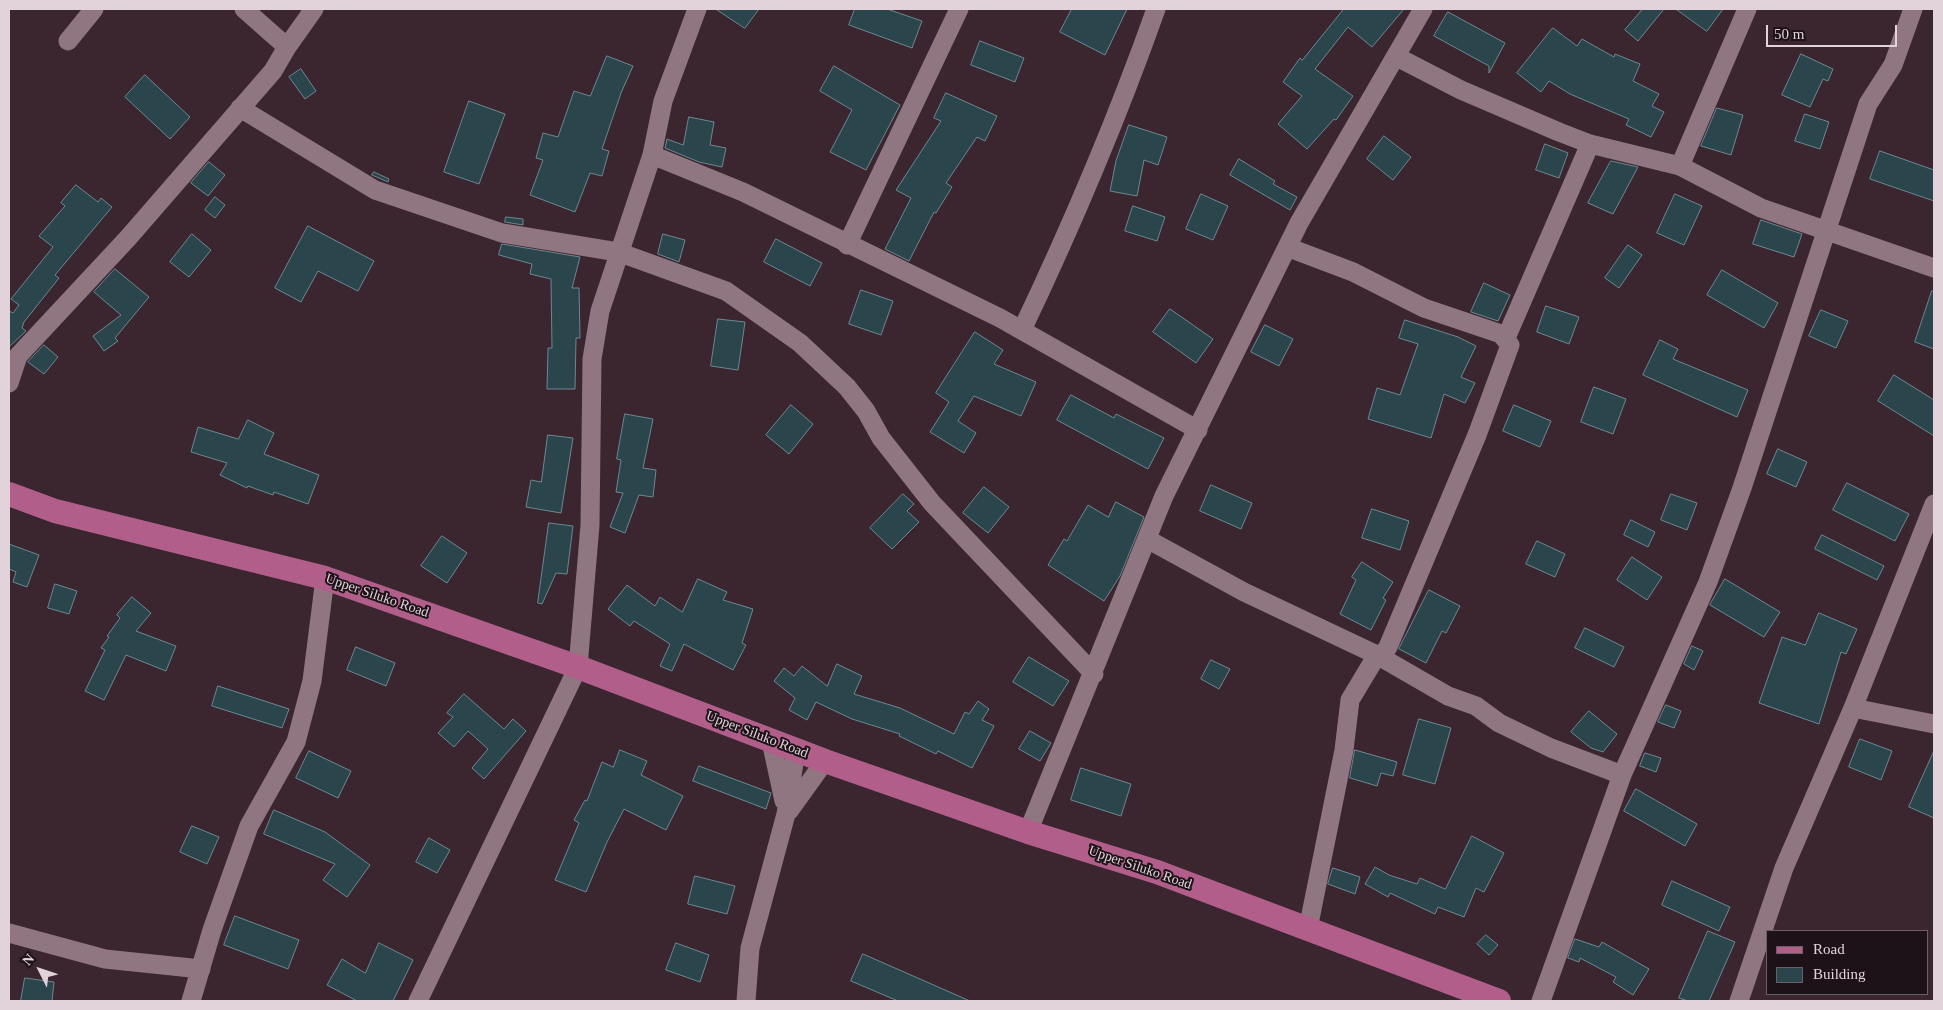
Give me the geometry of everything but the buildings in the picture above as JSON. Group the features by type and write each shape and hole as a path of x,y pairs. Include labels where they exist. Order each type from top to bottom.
{"main road":[{"name":"Upper Siluko Road","path":"9,494 56,511 325,578 578,667 825,761 1028,832 1157,872 1499,1001"}],"street":[{"path":"68,41 94,9"},
{"path":"244,9 287,47"},
{"path":"9,383 18,356 128,238 273,71 287,47 314,9"},
{"path":"418,1001 578,667 590,525 592,359 600,311 618,252 652,155 663,101 697,9"},
{"path":"847,245 959,9"},
{"path":"1022,330 1073,221 1128,87 1156,9"},
{"path":"1028,832 1094,674 1164,496 1287,247 1423,9"},
{"path":"1680,166 1747,9"},
{"path":"1541,1001 1622,775 1708,582 1742,488 1868,104 1893,65 1913,9"},
{"path":"1397,57 1461,90 1590,144 1680,166 1761,208 1934,268"},
{"path":"240,108 374,190 495,232 618,252 726,291 800,343 847,387 866,411 881,438 932,503 1094,674"},
{"path":"1506,338 1590,144"},
{"path":"652,155 743,192 1022,330 1198,430"},
{"path":"1287,247 1353,272 1424,308 1501,334 1510,345 1477,435 1388,647 1384,654 1377,655"},
{"path":"1739,1001 1784,868 1852,708 1934,504"},
{"path":"1147,540 1244,592 1377,655 1448,696 1476,706 1499,723 1551,748 1622,775"},
{"path":"191,1001 212,930 250,826 296,742 312,681 325,578"},
{"path":"1308,929 1344,750 1350,700 1377,655"},
{"path":"1852,708 1934,724"},
{"path":"772,741 786,814"},
{"path":"746,1001 750,948 786,814 796,750"},
{"path":"786,814 825,761"},
{"path":"9,933 105,959 201,969"}]}
